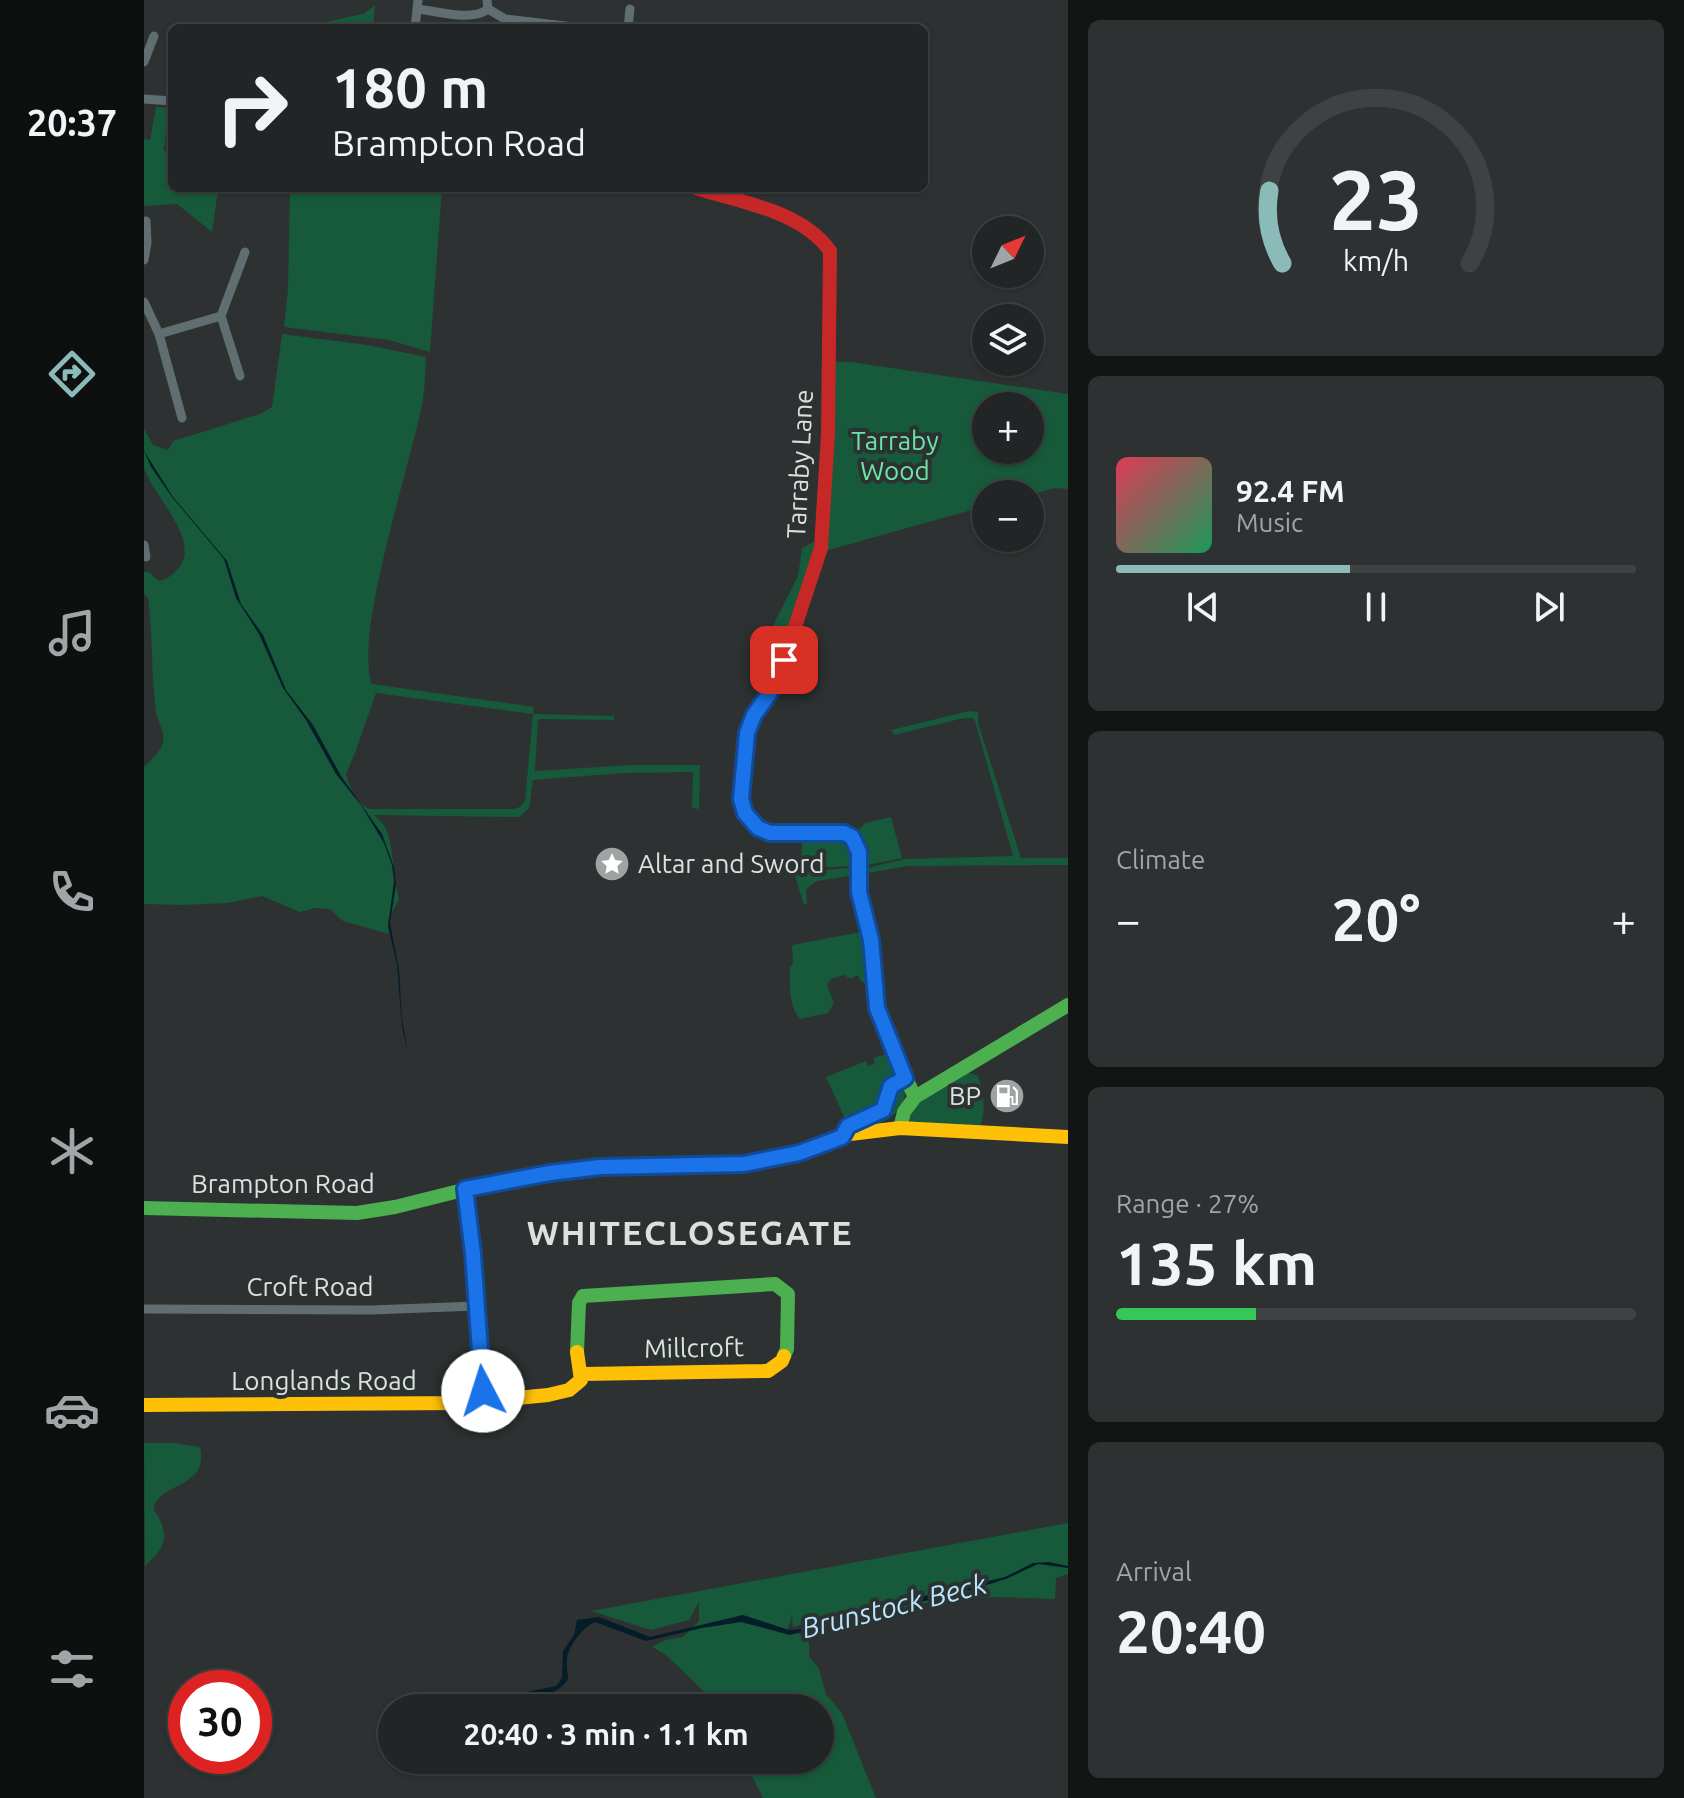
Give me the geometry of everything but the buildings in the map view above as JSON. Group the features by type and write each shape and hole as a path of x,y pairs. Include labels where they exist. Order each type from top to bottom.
{"street":[{"path":"416,24 418,4 471,15 481,15 488,5 505,19 540,24"},
{"path":"628,24 630,9"},
{"path":"144,62 154,36"},
{"path":"144,99 168,101"},
{"name":"Tarraby Lane","path":"708,192 811,230 825,241 830,251 828,433 821,548 778,675 750,726 741,799 745,813 770,833 844,833 856,843 860,861 859,892 871,940 877,1008 915,1097"},
{"path":"144,260 146,221"},
{"path":"240,376 221,316 245,252"},
{"path":"144,302 159,334 182,418"},
{"path":"159,334 221,316"},
{"path":"146,557 148,544"},
{"path":"900,1128 904,1112 915,1097 1068,1005"},
{"path":"842,1137 848,1126 883,1110 891,1086 905,1078"},
{"path":"842,1137 900,1128 1068,1137"},
{"name":"Brampton Road","path":"144,1208 357,1213 515,1179 600,1167 744,1164 799,1153 842,1137"},
{"path":"465,1189 470,1216 483,1402 562,1392 577,1384 582,1374"},
{"name":"Millcroft","path":"775,1284 788,1294 787,1349 782,1361 768,1371 582,1374 577,1353 579,1303 586,1295 775,1284"},
{"name":"Croft Road","path":"144,1309 371,1310 476,1306"},
{"name":"Longlands Road","path":"144,1405 483,1402"}],"green space":[{"path":"375,5 373,24 316,24 363,14"},
{"path":"156,107 168,108 164,149 168,154 168,192 218,192 212,232 177,204 144,206 144,139 150,140"},
{"path":"290,192 442,192 430,352 389,340 284,327"},
{"path":"282,334 367,345 426,357 423,400 386,546 370,628 368,660 372,684 534,707 533,714 614,716 614,720 538,719 535,771 631,765 700,765 699,809 692,808 693,772 624,773 533,780 529,808 519,817 374,815 389,836 399,899 388,920 389,934 343,921 330,909 315,908 300,912 262,896 228,903 144,904 144,767 158,753 163,738 156,712 150,612 148,598 144,594 144,572 149,572 159,581 167,578 183,561 185,548 174,520 144,467 144,429 153,445 168,450 173,441 260,414 272,407","holes":["376,693 533,714 525,801 513,809 369,809 364,806 354,794 346,774"]},
{"name":"Tarraby Wood","path":"832,362 851,362 1068,394 1068,489 1044,491 1044,480 972,480 972,510 825,551"},
{"path":"817,540 784,644 767,637 798,576 802,548"},
{"path":"969,711 978,712 978,723 1021,858 1068,858 1068,865 907,866 863,874 863,869 905,859 1013,856 975,721 964,718 894,735 891,730"},
{"path":"891,817 902,858 867,865 801,869 802,836 846,835 857,832 865,823"},
{"path":"855,867 850,876 817,881 806,889 807,904 804,905 794,873"},
{"path":"866,931 870,989 865,989 866,985 858,975 850,979 844,975 831,979 827,985 834,1003 828,1013 800,1019 793,1008 790,994 792,945"},
{"path":"887,1054 906,1091 903,1101 892,1116 876,1125 847,1123 826,1077 866,1061 868,1066 875,1063 873,1058"},
{"path":"966,1071 978,1076 982,1088 984,1108 980,1126 910,1122 918,1101"},
{"path":"144,1443 200,1447 201,1461 190,1478 157,1501 154,1510 163,1527 164,1540 158,1553 145,1566"},
{"path":"1068,1523 1068,1574 1056,1578 1055,1599 992,1597 926,1603 832,1627 814,1621 793,1627 792,1615 788,1629 809,1639 809,1656 819,1669 826,1694 707,1694 666,1655 652,1647 665,1640 683,1637 699,1621 699,1602 689,1620 651,1630 591,1611"},
{"path":"834,1704 842,1713 876,1798 763,1798 751,1774 834,1774"}],"water":[{"path":"144,451 173,497 227,561 241,604 263,635 286,690 313,725 341,776 382,834 394,867 396,885 390,923 399,970 408,1053 402,1027 397,965 388,926 394,881 384,843 361,805 336,774 306,720 283,688 259,634 236,598 224,559 172,497"},
{"name":"Brunstock Beck","path":"1049,1562 1068,1568 1038,1564 1006,1579 957,1594 790,1635 741,1622 646,1641 595,1622 581,1632 570,1648 568,1679 560,1688 549,1694 517,1694 556,1686 562,1678 563,1651 574,1635 577,1620 599,1617 650,1637 743,1615 789,1630 802,1629 835,1617 1005,1577 1033,1563"}],"traffic: fast":[{"path":"748,740 741,794 748,819 757,828 777,834 844,833 852,837 859,852 859,892 871,940 877,1008 891,1047 915,1097"},
{"path":"900,1128 904,1112 915,1097 1068,1005"},
{"path":"144,1208 357,1213 395,1207 499,1181 575,1170"},
{"path":"577,1352 579,1303 583,1296 775,1284 788,1294 787,1349 784,1356"}],"traffic: slow":[{"path":"575,1170 770,1161 850,1134 900,1128 1068,1137"},
{"path":"144,1405 466,1403 548,1395 569,1390 581,1380 577,1352"},
{"path":"582,1374 768,1371 784,1356"}],"traffic: jam":[{"path":"710,192 787,217 818,237 830,251 828,433 821,548 790,642 769,694 754,715 748,740"}],"place":[{"name":"Altar and Sword","path":"612,864"},
{"name":"BP","path":"1007,1096"}],"district":[{"name":"WHITECLOSEGATE","path":"690,1233"}],"route":[{"path":"483,1391 470,1216 465,1189 499,1181 600,1167 707,1166 770,1161 842,1137 848,1126 883,1110 891,1086 905,1078 891,1047 874,994 871,940 859,892 860,861 856,843 844,833 770,833 758,828 745,813 741,799 747,733 784,660"}]}
